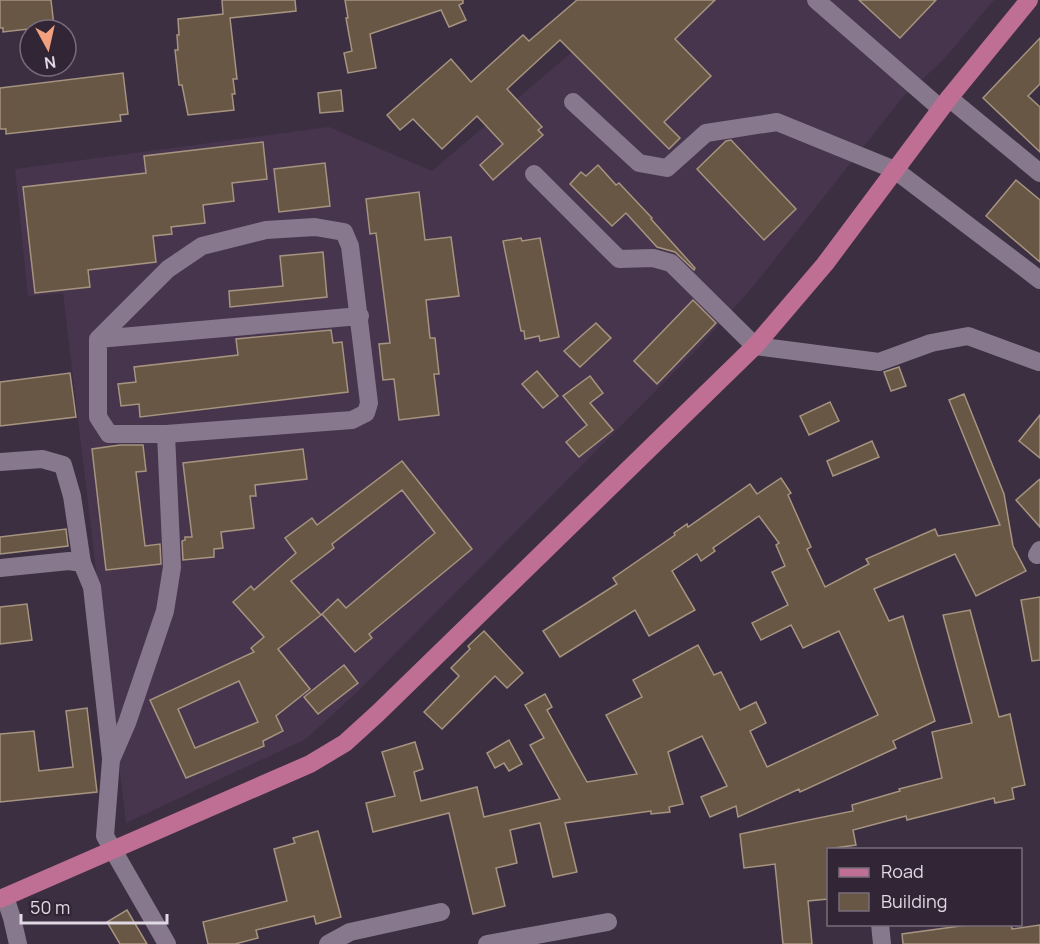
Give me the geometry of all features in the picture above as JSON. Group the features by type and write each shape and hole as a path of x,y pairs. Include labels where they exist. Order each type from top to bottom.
{"main road":[{"path":"2,898 310,764 345,743 755,346 825,264 945,103 1029,0"}],"street":[{"path":"816,0 945,103 1040,173"},
{"path":"573,102 639,163 667,168 706,133 777,122 895,170 1040,280"},
{"path":"534,174 619,259 653,258 671,263 755,346 879,362 931,344 968,336 1039,363"},
{"path":"315,227 344,232 351,246 360,316 369,403 366,413 352,420 166,434 109,434 98,417 98,339 168,269 202,246 266,230 315,227"},
{"path":"98,339 360,316"},
{"path":"111,760 127,723 165,611 172,567 166,434"},
{"path":"0,462 42,459 63,465 72,496 82,555 92,587 111,760 105,836 167,944"},
{"path":"0,568 69,561 82,555"},
{"path":"2,898 16,932 18,944"},
{"path":"328,944 350,932 441,912"},
{"path":"487,944 608,922"},
{"path":"880,926 882,944"}],"shaded area":[{"path":"630,0 994,0 944,59 902,98 756,283 702,344 355,694 306,739 126,823 63,293 28,296 15,169 329,127 432,171"}],"building":[{"path":"0,0 51,0 53,18 18,18 18,30 3,32 3,28 0,28"},
{"path":"222,0 295,0 296,11 230,18 237,79 233,79 234,110 188,115 182,85 179,85 175,50 178,50 178,19 223,14"},
{"path":"345,0 463,0 463,3 459,5 466,20 449,27 441,10 370,34 376,68 348,73 344,53 352,51"},
{"path":"577,0 715,0 675,39 711,76 664,122 680,138 669,149 560,40 507,89 542,127 538,130 543,135 493,180 480,165 503,144 477,116 442,149 413,119 400,130 387,115 451,59 471,82 523,35 529,41"},
{"path":"859,0 936,0 900,38"},
{"path":"1040,38 1040,84 1028,96 1040,107 1040,152 983,98"},
{"path":"123,73 128,114 120,115 121,121 6,134 6,129 0,129 0,88"},
{"path":"341,90 343,111 320,113 318,93"},
{"path":"731,140 796,209 764,240 697,169 726,141"},
{"path":"263,142 267,179 232,183 234,201 203,205 205,223 171,227 172,234 153,236 156,262 88,270 90,287 35,293 23,187 146,173 144,156"},
{"path":"325,163 330,206 279,212 274,169"},
{"path":"598,165 616,185 619,183 652,218 695,268 694,270 675,252 657,247 626,213 612,226 570,184 581,172 586,176"},
{"path":"1016,180 1040,200 1040,262 986,216"},
{"path":"419,192 425,240 451,237 459,296 426,300 430,338 435,338 439,374 434,374 439,415 399,420 394,379 383,380 379,344 390,343 376,233 370,234 366,199"},
{"path":"521,238 522,241 540,238 559,337 540,341 539,336 525,339 524,331 521,331 503,241"},
{"path":"323,252 327,297 230,307 229,291 283,286 280,256"},
{"path":"693,300 716,323 657,384 634,361"},
{"path":"596,323 611,338 580,367 564,351"},
{"path":"331,330 333,343 342,342 348,392 140,417 139,404 121,406 118,384 136,382 134,367 238,355 236,339"},
{"path":"899,367 906,386 891,391 884,372"},
{"path":"537,371 558,396 543,408 522,384"},
{"path":"70,373 76,417 0,426 0,382"},
{"path":"590,376 603,393 590,403 613,430 579,457 566,442 587,425 563,396"},
{"path":"964,394 1004,494 1013,546 1026,571 976,596 955,554 874,589 889,621 903,616 935,721 893,741 896,748 800,792 799,789 738,817 736,806 710,817 701,797 727,786 702,736 668,752 683,804 669,807 670,812 651,814 651,811 565,823 577,872 553,877 540,823 510,830 517,863 496,868 505,906 473,914 449,813 373,832 366,803 395,796 382,752 415,742 423,769 414,772 421,801 477,787 484,817 560,799 530,745 544,738 525,705 545,694 552,707 547,710 587,782 637,774 606,715 642,697 633,680 698,645 714,675 721,672 740,710 756,702 766,723 750,731 767,767 878,715 839,631 803,648 791,625 761,640 752,623 788,605 772,572 785,566 776,545 779,543 759,516 713,548 715,551 701,561 697,554 672,571 695,610 649,636 635,610 560,657 543,631 617,584 613,578 675,535 674,533 687,524 688,527 750,484 757,494 781,478 791,493 788,495 811,547 807,549 825,587 869,564 866,559 935,529 938,536 1000,525 949,400"},
{"path":"830,402 839,421 809,435 800,416"},
{"path":"1040,415 1040,458 1019,441"},
{"path":"872,441 879,457 833,476 827,461"},
{"path":"143,445 146,471 136,472 145,546 160,544 161,564 106,570 92,449"},
{"path":"303,449 307,479 255,485 256,496 250,496 254,528 221,532 223,548 214,549 214,557 183,560 182,541 185,537 192,537 183,463"},
{"path":"402,461 472,549 369,634 372,638 355,652 322,614 338,599 346,608 435,533 402,490 332,544 334,548 291,581 321,615 278,649 310,689 276,716 283,731 263,741 264,746 186,778 150,700 254,652 251,648 264,637 233,602 251,586 254,590 296,553 285,538 312,518 317,525","holes":["239,681 258,722 195,748 178,709"]},
{"path":"1040,479 1040,527 1016,500"},
{"path":"66,529 68,546 0,554 0,537"},
{"path":"1040,597 1040,660 1032,661 1021,600"},
{"path":"27,604 32,640 0,644 0,607"},
{"path":"970,610 999,717 1010,714 1025,785 1012,788 1014,799 995,803 994,798 907,820 906,816 853,830 856,845 827,848 827,899 808,901 812,944 783,944 775,864 744,868 740,834 853,811 852,805 900,791 899,789 942,778 932,732 972,723 943,615"},
{"path":"484,631 523,673 507,688 495,676 442,729 424,712 459,676 451,668 470,649 468,646"},
{"path":"344,665 358,683 318,714 304,697"},
{"path":"87,708 97,792 0,802 0,734 34,731 39,771 73,767 66,711"},
{"path":"509,740 522,764 509,771 504,763 495,768 487,753"},
{"path":"318,831 341,917 316,924 314,916 256,930 258,938 235,944 208,944 203,922 287,901 274,849 295,843 293,838"},
{"path":"127,910 147,944 120,944 107,922"},
{"path":"1040,925 1040,944 903,944 902,934 960,926 1011,926 1012,929"}]}
